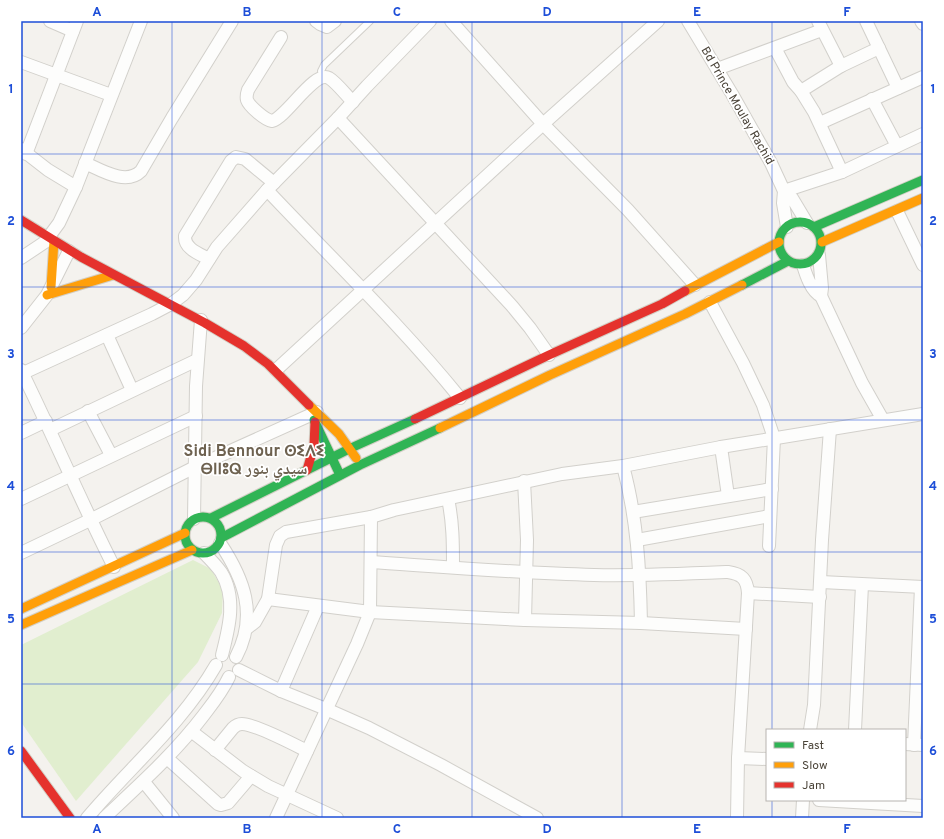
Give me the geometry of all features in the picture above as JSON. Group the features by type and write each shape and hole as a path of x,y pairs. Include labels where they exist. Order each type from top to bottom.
{"main road":[{"path":"810,225 923,180"},
{"path":"822,242 847,230 897,211 923,198"},
{"path":"21,220 52,240 113,275 201,320 249,349 276,370 303,399 314,416 340,475"},
{"path":"797,222 810,225 819,233 822,242 819,255 814,260 803,265 794,264 788,261 782,254 779,242 783,231 787,227 797,222"},
{"path":"52,240 49,291 113,275"},
{"path":"211,518 332,457 549,355 662,304 695,285 779,242"},
{"path":"221,540 221,530 218,523 206,516 194,519 190,522 185,533 186,542 192,550 198,553 211,552 216,548 221,540 340,475 435,431 550,374 710,302 788,261"},
{"path":"314,416 338,431 351,448 360,466"},
{"path":"307,470 314,449 316,434 314,416"},
{"path":"21,608 114,567 185,533"},
{"path":"21,625 192,550"},
{"path":"21,751 70,818"}],"street":[{"path":"50,21 75,26 56,76 23,152 48,170 76,187"},
{"path":"21,258 52,240 76,187 141,21"},
{"path":"85,163 121,177 132,177 137,175 141,171 232,21"},
{"path":"316,21 327,26 335,21"},
{"path":"114,567 90,520 48,426 22,373 107,335 171,304 183,295 230,231 271,186 430,21"},
{"path":"451,21 543,124 628,210 695,285"},
{"path":"276,370 435,222 658,21"},
{"path":"866,21 898,88"},
{"name":"Bd Prince Moulay Rachid","path":"693,22 717,69 771,163 784,191 792,198 810,225"},
{"path":"717,69 775,48 820,25 841,66"},
{"path":"281,37 248,90 247,99 250,105 268,120 276,120 318,78 323,77 330,78 352,102"},
{"path":"775,48 793,82 801,91 820,123 842,172"},
{"path":"801,91 841,66 879,48"},
{"path":"21,62 111,95"},
{"path":"820,123 923,77"},
{"path":"872,99 897,146"},
{"path":"338,118 512,306 549,355"},
{"path":"784,191 842,172 923,134"},
{"path":"209,259 195,252 188,246 185,239 230,161 236,157 245,159 363,289 420,349 460,398"},
{"name":"Bd Prince Moulay Rachid","path":"784,191 783,203 787,227"},
{"path":"897,211 923,265"},
{"path":"21,328 49,291 69,250"},
{"path":"819,255 822,288 821,296"},
{"path":"803,265 810,283 816,292 821,296 862,383 883,420"},
{"path":"710,302 722,321 763,405 774,438 769,546"},
{"path":"194,519 197,360 201,320"},
{"path":"107,335 132,390"},
{"path":"21,433 48,426 88,411 197,360"},
{"path":"88,411 111,455"},
{"path":"246,629 255,622 268,600 276,545 280,536 291,531 371,517 394,510 524,481 562,474 623,466 721,447 923,414"},
{"path":"21,499 196,416"},
{"path":"21,553 195,467 314,416"},
{"path":"810,729 814,705 822,540 830,429"},
{"path":"721,447 728,496"},
{"path":"623,466 629,488 637,540 641,623"},
{"path":"524,481 526,525 525,620"},
{"path":"633,512 772,489"},
{"path":"448,499 453,529 452,567"},
{"path":"637,540 770,516"},
{"path":"276,818 357,644 370,612 371,517"},
{"path":"221,540 242,582 246,604 246,629 243,643 236,657"},
{"path":"204,553 225,579 230,598 230,621 216,669 221,675 229,678"},
{"path":"371,562 526,572 639,575 734,573 740,575 746,580 748,593 738,758 737,818"},
{"path":"821,582 922,587 914,745"},
{"path":"855,729 862,585"},
{"path":"748,593 820,597"},
{"path":"268,600 370,612 525,620 641,623 746,629"},
{"path":"281,691 318,606"},
{"path":"86,818 172,726 205,683 219,660 229,654 236,657 240,663 239,670 235,675 229,678 216,699 191,731 144,782 104,818"},
{"path":"239,670 281,691 326,709 405,746 521,814 537,818"},
{"path":"215,750 237,724 241,724 252,726 307,751"},
{"path":"191,731 251,776 268,786 336,818"},
{"path":"167,758 218,804 222,805 228,803 251,776"},
{"path":"738,758 766,759"},
{"path":"144,782 173,818"},
{"path":"802,818 803,801"},
{"path":"836,801 923,806"}],"lane":[{"path":"323,77 321,71 324,65 370,21"}],"green space":[{"path":"193,560 211,569 223,590 222,613 198,662 76,801 21,722 21,645"}],"traffic: fast":[{"path":"814,227 923,180"},
{"path":"796,222 804,222 812,225 818,231 821,243 818,255 812,261 804,264 796,264 788,261 782,255 779,247 779,239 782,231 788,225 796,222"},
{"path":"742,285 788,261"},
{"path":"211,518 351,448 415,419"},
{"path":"314,420 340,475"},
{"path":"221,538 360,465 440,428"},
{"path":"207,517 216,522 220,528 221,535 220,542 216,548 207,553 199,553 190,548 186,542 185,531 190,522 196,518 207,517"}],"traffic: slow":[{"path":"822,242 923,198"},
{"path":"51,287 54,241"},
{"path":"685,291 779,242"},
{"path":"47,295 113,275"},
{"path":"440,428 550,375 685,314 742,285"},
{"path":"309,405 339,434 356,458"},
{"path":"21,609 185,533"},
{"path":"21,625 192,550"}],"traffic: jam":[{"path":"21,220 81,257 205,323 244,346 268,364 309,405"},
{"path":"415,419 549,355 662,304 685,291"},
{"path":"307,470 314,446 315,422"},
{"path":"21,751 70,818"}],"district":[{"name":"Sidi Bennour ⵙⵉⴷⵉ ⴱⵏⵏⵓⵕ سيدي بنور","path":"254,461"}]}
